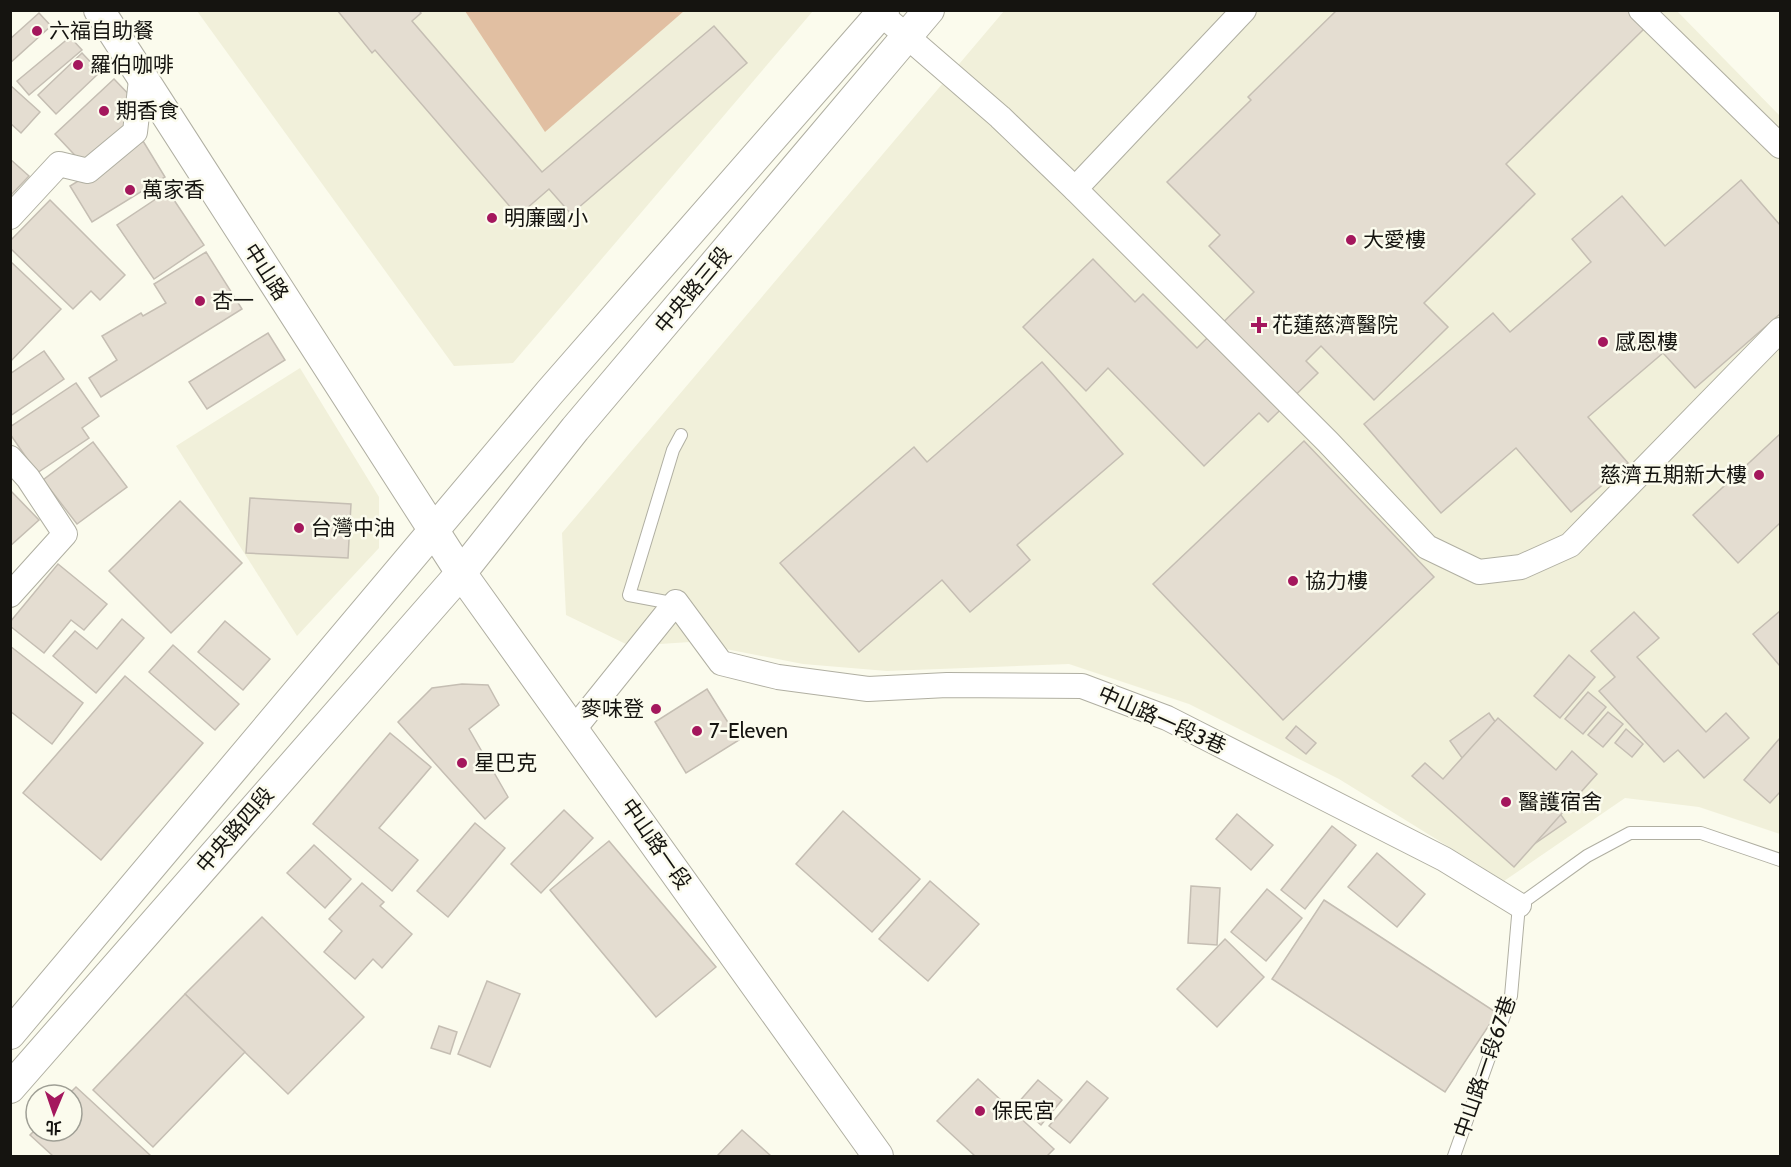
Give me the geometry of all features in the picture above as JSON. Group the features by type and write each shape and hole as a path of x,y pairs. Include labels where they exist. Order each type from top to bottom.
{"street":[{"name":"中山路","path":"99,10 141,80 435,531"},
{"name":"中央路三段","path":"461,573 575,429 929,10"},
{"path":"1074,189 1244,10"},
{"path":"1641,10 1780,146"},
{"path":"882,12 1074,189 1328,442 1427,547 1479,572 1521,567 1570,545 1780,330"},
{"name":"中央路三段","path":"435,531 550,392 882,12"},
{"path":"10,217 59,164 88,171 135,132 141,80"},
{"path":"10,458 28,478 65,534 10,595"},
{"name":"中山路一段","path":"435,531 461,573 878,1156"},
{"name":"中央路四段","path":"13,1027 435,531"},
{"name":"中央路四段","path":"10,1088 461,573"},
{"path":"574,729 676,602"},
{"name":"中山路一段3巷","path":"676,602 721,663 778,677 868,689 947,685 1082,686 1167,718 1444,859 1520,904"}],"lane":[{"path":"681,435 673,450 629,595 676,602 690,642"},
{"path":"1520,904 1587,856 1630,833 1701,833 1780,860"},
{"name":"中山路一段67巷","path":"1454,1156 1511,996 1520,904"}],"shaded area":[{"name":"明廉國小","path":"197,11 813,11 513,363 454,366"},
{"path":"465,11 684,11 545,132"},
{"name":"花蓮慈濟醫院","path":"1004,11 1677,11 1780,116 1780,834 1699,807 1625,798 1504,881 1339,779 1189,704 1069,664 887,671 803,664 690,642 630,646 566,615 562,533"},
{"path":"300,368 379,497 379,548 297,636 176,446"}],"building":[{"path":"337,10 419,10 421,13 412,21 542,172 714,26 747,63 571,214 549,189 518,216 375,50 372,53"},
{"name":"大愛樓","path":"1337,10 1628,10 1645,28 1506,164 1535,194 1424,303 1448,327 1374,400 1321,346 1306,361 1318,373 1268,422 1259,413 1204,466 1108,368 1086,391 1023,327 1093,259 1135,302 1143,294 1197,348 1254,292 1209,246 1220,235 1167,182 1251,100 1248,97"},
{"path":"39,13 51,26 10,63 10,39"},
{"path":"70,37 82,50 29,95 17,81"},
{"path":"82,53 100,72 56,114 38,95"},
{"path":"114,79 137,103 135,119 85,166 55,134"},
{"path":"10,85 40,112 21,133 10,123"},
{"path":"143,141 165,177 92,222 70,186"},
{"path":"10,159 29,176 10,196"},
{"name":"感恩樓","path":"1741,180 1780,225 1780,314 1695,388 1663,353 1588,417 1628,463 1571,512 1516,448 1441,513 1364,424 1493,313 1510,332 1591,262 1572,239 1622,196 1665,246"},
{"path":"168,191 204,245 154,279 117,225"},
{"path":"50,200 125,275 100,300 91,291 73,309 10,248 10,241"},
{"path":"206,252 242,309 101,397 89,378 117,360 102,336 141,313 143,316 166,303 154,284"},
{"path":"10,261 61,309 10,362"},
{"path":"268,333 285,360 207,409 189,382"},
{"path":"44,351 64,379 10,416 10,374"},
{"path":"1042,362 1123,454 1017,545 1030,560 970,612 942,580 859,652 780,563 914,447 927,462"},
{"path":"76,383 99,416 82,428 89,438 37,473 10,434 10,427"},
{"name":"慈濟五期新大樓","path":"1780,434 1780,523 1738,563 1693,515"},
{"name":"協力樓","path":"1304,441 1434,577 1283,720 1153,584"},
{"path":"93,442 127,487 77,524 43,480"},
{"path":"10,490 39,520 10,546"},
{"name":"台灣中油","path":"250,498 351,504 348,558 246,553"},
{"path":"180,501 242,563 171,633 109,571"},
{"path":"58,564 107,604 84,630 71,620 44,653 10,626 10,622"},
{"path":"1780,611 1780,666 1753,634"},
{"path":"1634,612 1659,638 1637,657 1706,732 1726,713 1749,738 1704,778 1678,750 1664,762 1599,691 1615,677 1591,651"},
{"path":"122,619 144,638 96,693 53,656 75,631 97,649"},
{"path":"225,621 270,659 243,690 198,652"},
{"path":"173,645 239,704 215,730 149,672"},
{"path":"10,646 83,703 52,744 10,711"},
{"path":"1569,655 1595,677 1560,718 1534,696"},
{"path":"125,676 203,743 101,860 23,793"},
{"name":"星巴克","path":"462,684 488,685 499,705 469,729 508,797 485,819 398,722 432,688"},
{"name":"7-Eleven","path":"707,689 739,740 686,773 655,722"},
{"path":"1588,692 1606,707 1583,734 1565,719"},
{"path":"1608,712 1623,724 1603,747 1588,735"},
{"path":"1489,713 1566,822 1527,849 1450,741"},
{"name":"醫護宿舍","path":"1498,718 1556,770 1572,751 1597,774 1514,867 1412,776 1425,763 1443,779"},
{"path":"1296,726 1316,743 1306,754 1286,738"},
{"path":"1626,729 1643,744 1632,757 1615,743"},
{"path":"390,733 431,767 379,828 418,860 392,891 313,824"},
{"path":"1780,738 1780,792 1770,803 1744,780"},
{"path":"564,810 593,838 541,893 511,864"},
{"path":"843,811 920,879 872,932 796,864"},
{"path":"1237,814 1273,845 1251,870 1216,839"},
{"path":"475,823 505,848 448,917 417,891"},
{"path":"1332,826 1356,845 1305,909 1281,890"},
{"path":"609,841 716,967 656,1017 550,890"},
{"path":"314,845 351,879 325,908 287,873"},
{"path":"1377,853 1425,894 1397,927 1348,887"},
{"path":"930,881 979,924 928,981 879,939"},
{"path":"362,883 384,902 380,906 412,934 382,968 373,959 355,979 324,952 342,931 329,919"},
{"path":"1191,886 1220,888 1217,945 1188,943"},
{"path":"1267,889 1302,918 1266,961 1231,932"},
{"path":"1324,900 1497,1013 1445,1092 1272,979"},
{"path":"262,917 364,1017 288,1094 185,994"},
{"path":"1225,939 1264,977 1217,1027 1177,989"},
{"path":"487,981 520,994 490,1067 458,1054"},
{"path":"185,994 245,1052 153,1147 93,1090"},
{"path":"439,1026 457,1032 450,1054 431,1048"},
{"name":"保民宮","path":"978,1079 1054,1149 1047,1156 975,1156 937,1121"},
{"path":"1038,1080 1062,1100 1041,1125 1017,1104"},
{"path":"1087,1081 1108,1098 1070,1143 1049,1126"},
{"path":"84,1094 151,1156 53,1156 39,1143 84,1143"},
{"path":"742,1130 771,1156 717,1156"}],"place":[{"name":"六福自助餐","path":"37,31"},
{"name":"羅伯咖啡","path":"78,65"},
{"name":"期香食","path":"104,111"},
{"name":"萬家香","path":"130,190"},
{"name":"明廉國小","path":"492,218"},
{"name":"大愛樓","path":"1351,240"},
{"name":"杏一","path":"200,301"},
{"name":"花蓮慈濟醫院","path":"1259,325"},
{"name":"感恩樓","path":"1603,342"},
{"name":"慈濟五期新大樓","path":"1759,475"},
{"name":"台灣中油","path":"299,528"},
{"name":"協力樓","path":"1293,581"},
{"name":"麥味登","path":"656,709"},
{"name":"7-Eleven","path":"697,731"},
{"name":"星巴克","path":"462,763"},
{"name":"醫護宿舍","path":"1506,802"},
{"name":"保民宮","path":"980,1111"}]}
